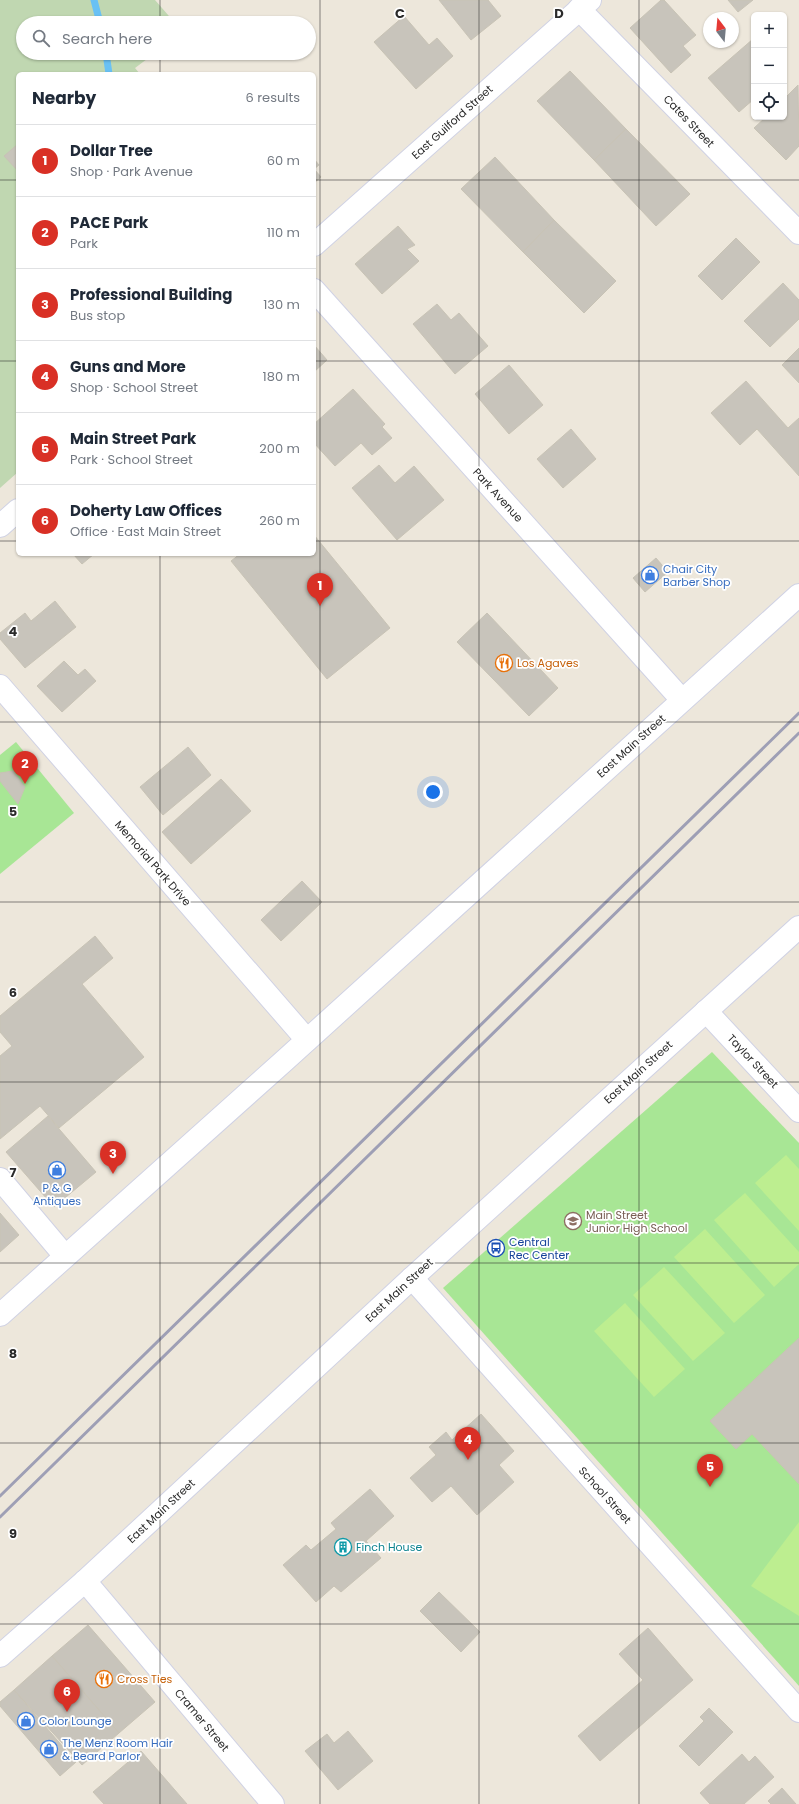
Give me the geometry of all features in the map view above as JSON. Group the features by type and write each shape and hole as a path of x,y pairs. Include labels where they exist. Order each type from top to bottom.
{"street":[{"name":"Cates Street","path":"584,5 799,233"},
{"name":"East Guilford Street","path":"316,243 584,5"},
{"name":"Park Avenue","path":"316,292 682,700"},
{"path":"0,526 16,512"},
{"name":"East Main Street","path":"0,1314 799,595"},
{"name":"Memorial Park Drive","path":"0,686 306,1040"},
{"name":"East Main Street","path":"0,1656 85,1581 412,1278 799,927"},
{"name":"Taylor Street","path":"706,1011 799,1111"},
{"path":"0,1179 65,1256"},
{"name":"School Street","path":"412,1278 799,1711"},
{"name":"Cramer Street","path":"85,1581 273,1804"}],"green space":[{"path":"0,0 155,0 169,16 16,16 16,60 146,60 135,68 138,72 16,72 16,474 0,488"},
{"path":"16,742 74,813 0,874 0,755"},
{"path":"712,1052 799,1143 799,1686 443,1288"},
{"path":"786,1155 799,1169 799,1231 755,1183"},
{"path":"745,1193 799,1252 799,1264 774,1287 714,1220"},
{"path":"705,1229 765,1295 734,1323 674,1257"},
{"path":"664,1267 725,1333 693,1361 633,1295"},
{"path":"625,1303 685,1369 654,1397 594,1331"},
{"path":"799,1522 799,1616 751,1586"}],"building":[{"path":"439,0 488,0 501,16 471,40"},
{"path":"661,0 664,0 696,35 683,46 691,55 671,73 630,28"},
{"path":"728,0 753,0 738,12"},
{"path":"404,16 429,45 437,38 453,56 416,89 374,42"},
{"path":"751,41 751,102 739,112 708,78"},
{"path":"570,71 626,129 594,160 537,101"},
{"path":"798,85 799,146 786,160 754,128 763,120 787,120 787,96"},
{"path":"626,129 690,194 656,226 594,160"},
{"path":"16,146 16,169 4,156"},
{"path":"495,157 554,220 523,252 461,189"},
{"path":"316,171 321,177 316,181"},
{"path":"554,220 616,281 584,313 523,252"},
{"path":"398,226 415,245 407,249 419,261 382,294 355,264"},
{"path":"736,238 760,262 722,300 698,276"},
{"path":"783,283 799,300 799,319 770,347 744,321"},
{"path":"437,304 451,320 459,313 488,346 455,374 413,324"},
{"path":"316,347 327,360 316,370"},
{"path":"799,348 799,383 782,365"},
{"path":"509,365 543,405 509,434 475,394"},
{"path":"746,381 788,428 799,418 799,476 757,429 740,445 711,413"},
{"path":"353,389 385,424 382,427 392,438 372,455 361,443 335,466 316,445 316,422"},
{"path":"571,429 596,459 563,488 537,459"},
{"path":"379,465 395,483 414,466 444,500 397,540 352,488"},
{"path":"316,537 390,628 327,679 231,561 237,556 316,556"},
{"path":"75,556 92,556 82,564"},
{"path":"656,558 668,572 645,592 633,578"},
{"path":"55,601 76,627 25,668 0,639 0,633 25,613 31,621"},
{"path":"487,613 558,688 529,716 457,642"},
{"path":"64,661 78,675 85,669 96,681 62,712 37,686"},
{"path":"188,747 211,775 163,815 140,787"},
{"path":"13,771 25,787 18,804 0,781 0,773"},
{"path":"221,779 251,811 191,864 162,832"},
{"path":"302,881 322,902 281,941 261,920"},
{"path":"95,936 113,958 82,984 144,1057 59,1128 40,1106 0,1139 0,1056 12,1046 0,1032 0,1016"},
{"path":"48,1116 96,1172 54,1207 6,1152"},
{"path":"0,1213 19,1235 0,1252"},
{"path":"799,1338 799,1484 752,1434 736,1449 710,1421"},
{"path":"481,1414 514,1451 499,1465 514,1482 477,1515 451,1486 432,1502 410,1478 436,1455 429,1447 446,1432 452,1440"},
{"name":"Finch House","path":"370,1489 394,1516 366,1541 381,1558 341,1592 334,1586 316,1602 283,1565 306,1545 311,1550 336,1529 331,1523"},
{"path":"439,1592 480,1632 461,1652 420,1611"},
{"name":"Cross Ties","path":"88,1625 155,1702 119,1733 52,1656"},
{"path":"648,1628 693,1680 600,1761 578,1736 643,1680 619,1654"},
{"path":"52,1656 119,1733 82,1765 14,1690"},
{"path":"14,1690 76,1762 60,1776 0,1706 0,1702"},
{"path":"709,1708 733,1732 699,1766 679,1746 704,1721 700,1717"},
{"path":"348,1731 373,1761 338,1790 305,1751 327,1734 334,1743"},
{"path":"141,1751 187,1804 104,1804 93,1792"},
{"path":"742,1754 749,1762 755,1756 774,1777 744,1804 710,1804 700,1793"},
{"path":"782,1788 796,1804 771,1804 768,1801"}],"waterway":[{"path":"94,0 98,16"},
{"path":"107,60 109,72"}],"railway":[{"path":"0,1496 799,713"},
{"path":"0,1517 799,733"}],"place":[{"name":"Chair City Barber Shop","path":"650,575"},
{"name":"Dollar Tree","path":"320,606"},
{"name":"Los Agaves","path":"504,663"},
{"name":"PACE Park","path":"25,784"},
{"name":"P & G Antiques","path":"57,1170"},
{"name":"Professional Building","path":"113,1174"},
{"name":"Main Street Junior High School","path":"573,1221"},
{"name":"Central Rec Center","path":"496,1248"},
{"name":"Guns and More","path":"468,1460"},
{"name":"Main Street Park","path":"710,1487"},
{"name":"Finch House","path":"343,1547"},
{"name":"Cross Ties","path":"104,1679"},
{"name":"Doherty Law Offices","path":"67,1712"},
{"name":"Color Lounge","path":"26,1721"},
{"name":"The Menz Room Hair & Beard Parlor","path":"49,1749"}]}
